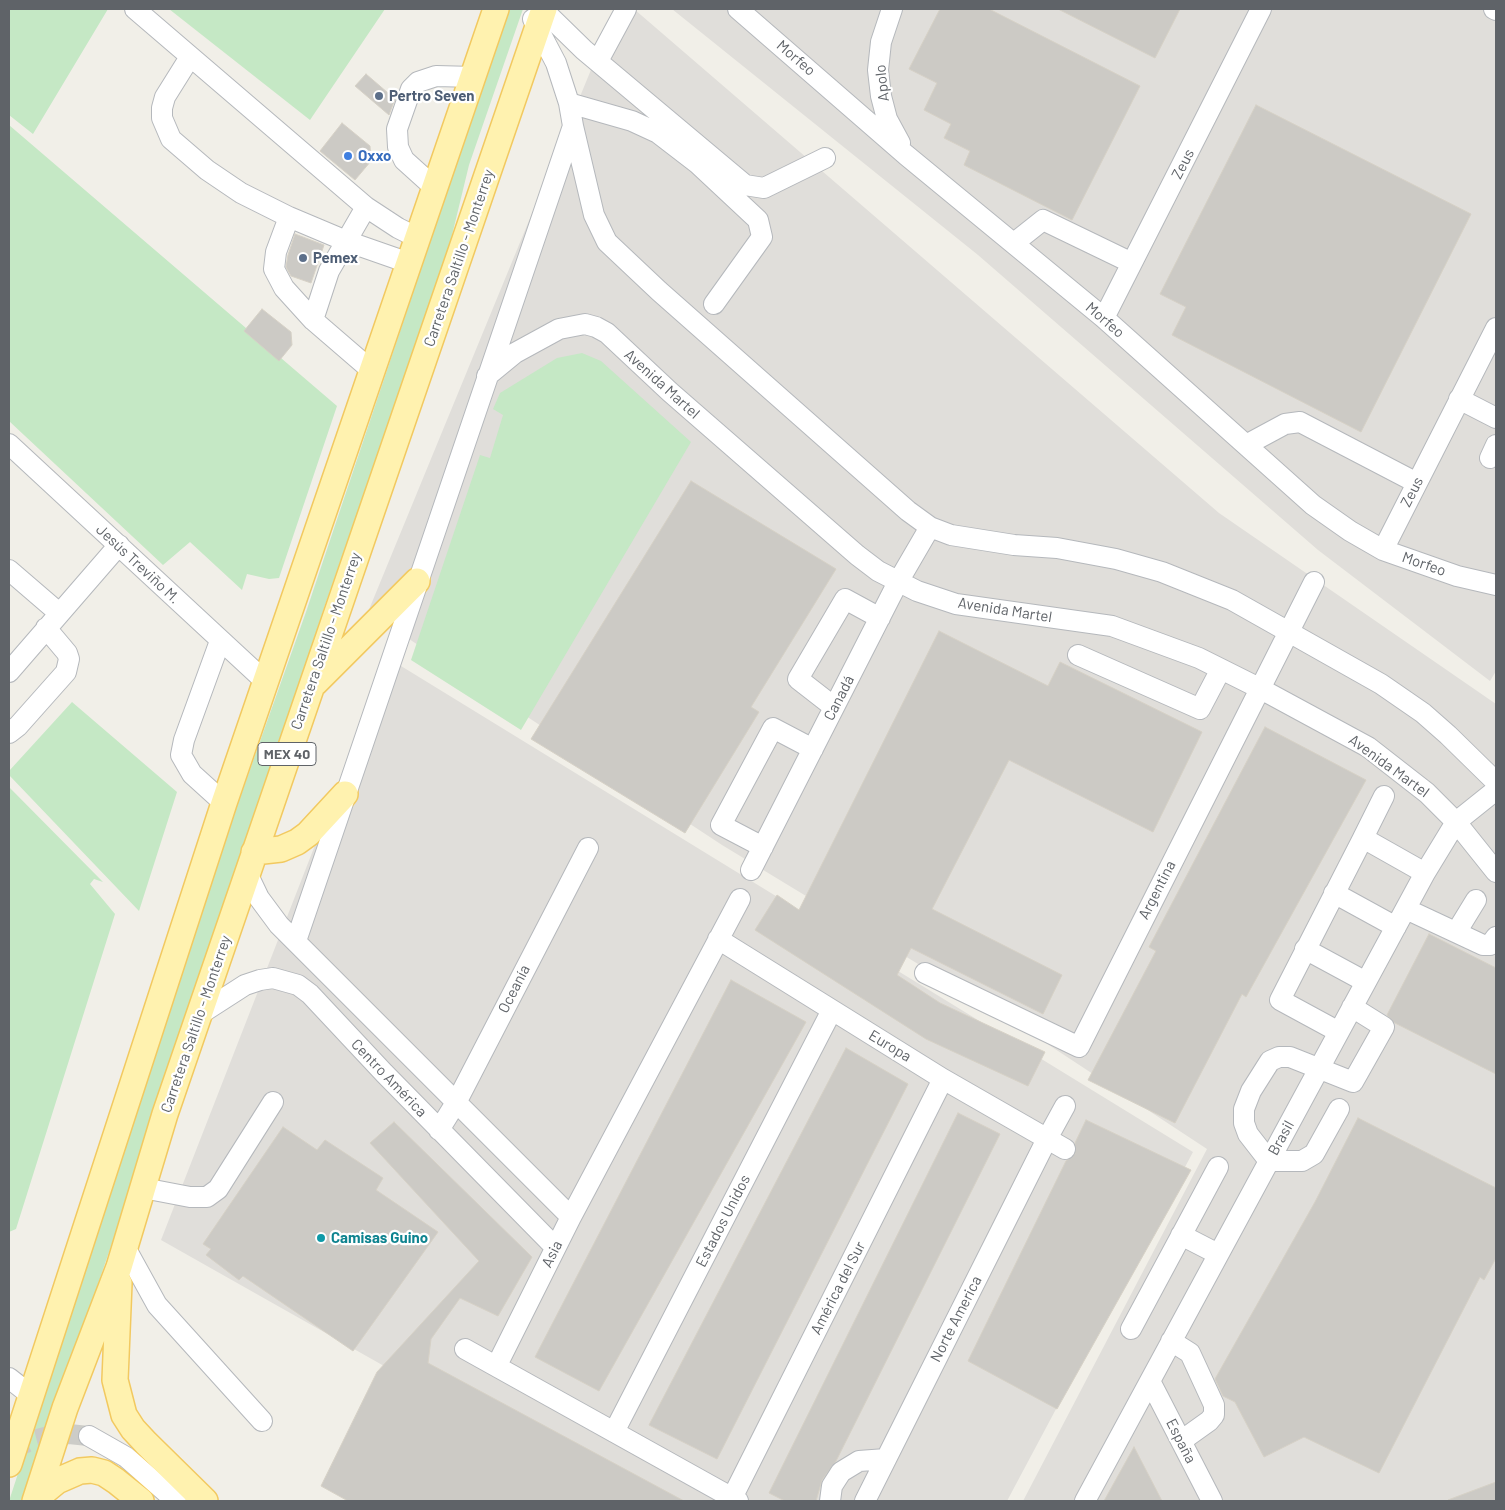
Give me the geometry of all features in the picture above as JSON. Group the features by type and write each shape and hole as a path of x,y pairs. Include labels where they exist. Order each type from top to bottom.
{"main road":[{"name":"MEX 40","path":"9,1464 23,1406 224,803 267,683 371,370 496,9"},
{"name":"Carretera Saltillo - Monterrey","path":"35,1501 65,1408 122,1257 165,1114 450,283 456,240 464,207 537,14"},
{"path":"310,689 417,581"},
{"path":"251,863 297,842 308,834 345,794"},
{"path":"122,1257 115,1366 118,1398 124,1415 146,1444 205,1501"},
{"path":"35,1501 49,1486 65,1476 92,1470 104,1473 142,1501"}],"street":[{"path":"135,9 366,207 398,228 418,238"},
{"path":"598,61 626,9"},
{"name":"Morfeo","path":"738,9 906,155 1104,318 1313,504 1350,531 1383,550 1457,576 1496,585"},
{"name":"Apolo","path":"892,9 881,42 878,70 881,96 887,119 906,155"},
{"name":"Zeus","path":"1104,318 1261,9"},
{"path":"537,14 598,61 745,185 764,188 825,158"},
{"path":"537,14 569,103 594,215 607,242 627,263 908,511 930,526 951,535 981,541 1057,548 1116,559 1162,572 1232,600 1381,684 1423,713 1467,752 1496,782"},
{"path":"190,57 165,97 162,108 162,118 171,139 207,170 241,193 289,217 346,241 409,263"},
{"path":"435,188 404,160 398,147 397,129 411,89 418,82 436,76 474,77"},
{"path":"569,103 632,121 658,133 697,163 758,220 762,237 714,304"},
{"path":"296,941 573,126"},
{"path":"314,320 329,271 366,207"},
{"path":"289,217 276,252 274,269 284,288 314,320 371,370"},
{"path":"1014,243 1044,220 1132,263"},
{"name":"Avenida Martel","path":"487,376 515,354 559,329 585,324 607,332 670,392 857,555 898,582 956,604 1112,626 1163,644 1221,669 1368,747 1427,793 1456,822 1496,872"},
{"name":"Zeus","path":"1383,550 1496,328"},
{"path":"1460,399 1496,418"},
{"path":"1246,445 1285,424 1300,422 1417,483"},
{"name":"Jesús Treviño M.","path":"9,444 267,683"},
{"name":"Canadá","path":"751,870 898,582 930,526"},
{"path":"9,672 119,545"},
{"path":"9,570 59,613"},
{"name":"Argentina","path":"925,973 1079,1047 1288,630 1314,582"},
{"path":"834,707 798,680 845,598 880,618"},
{"path":"9,733 18,726 66,672 69,659 67,653 46,628"},
{"path":"220,641 181,755 192,774 224,803"},
{"path":"1078,655 1200,709 1221,669"},
{"path":"763,847 721,825 774,728 813,749"},
{"name":"Brasil","path":"1085,1501 1425,872 1456,822 1496,790"},
{"path":"1339,1032 1280,1000 1384,796"},
{"path":"1363,838 1425,872"},
{"name":"Oceanía","path":"440,1130 457,1101 588,848"},
{"name":"Centro América","path":"251,863 259,898 269,912 338,985 457,1101 571,1217"},
{"path":"1334,893 1396,927"},
{"name":"Asia","path":"497,1365 571,1217 740,899"},
{"path":"1457,931 1476,900"},
{"path":"1406,909 1457,931 1483,945 1490,945 1496,937"},
{"name":"Europa","path":"718,939 943,1078 1048,1137 1065,1149"},
{"path":"1305,949 1366,982"},
{"name":"Centro América","path":"200,1014 245,985 260,980 273,978 298,985 310,994 440,1130 556,1247"},
{"path":"1339,1109 1314,1154 1302,1161 1269,1160 1248,1134 1244,1123 1244,1109 1251,1091 1270,1061 1279,1057 1290,1057 1353,1082 1384,1027 1352,1007"},
{"name":"Estados Unidos","path":"614,1432 832,1010"},
{"name":"América del Sur","path":"735,1500 943,1078"},
{"path":"143,1188 190,1197 207,1197 218,1189 273,1102"},
{"path":"1048,1137 1066,1106"},
{"name":"Norte America","path":"865,1501 1048,1137"},
{"path":"1131,1329 1218,1167"},
{"path":"1182,1235 1218,1254"},
{"path":"122,1257 157,1305 262,1421"},
{"path":"1171,1341 1190,1353 1214,1405 1214,1415 1210,1421 1181,1441"},
{"path":"465,1349 497,1365 735,1500"},
{"path":"9,1378 23,1406"},
{"name":"España","path":"1150,1381 1212,1501"},
{"path":"89,1436 126,1457 176,1501"},
{"path":"830,1501 832,1486 841,1472 858,1460 886,1459"}],"shaded area":[{"path":"616,9 634,9 1219,513 1496,704 1496,1501 1023,1501 1207,1149 1017,1024 722,845 368,612"},
{"path":"672,9 1496,9 1496,671 1490,681 1318,550 978,255"},
{"path":"388,658 1193,1152 1007,1501 623,1501 161,1240"}],"green space":[{"path":"9,9 108,9 33,134 9,115"},
{"path":"169,9 385,9 310,120"},
{"path":"508,9 523,9 469,165 446,260 325,605 168,1079 24,1501 9,1501 231,823 306,612"},
{"path":"9,125 337,406 279,578 269,579 247,574 242,590 190,542 163,565 9,421"},
{"path":"582,353 601,361 691,442 521,730 411,660 480,455 490,458 503,415 493,409 500,393 557,358"},
{"path":"72,702 177,792 139,911 9,775 9,771"},
{"path":"9,787 103,882 94,879 90,884 115,914 16,1229 9,1232"}],"building":[{"path":"940,9 989,9 1140,86 1072,220 964,165 970,151 944,138 951,124 924,110 937,83 909,69"},
{"path":"1058,9 1180,9 1155,58"},
{"name":"Pertro Seven","path":"366,74 395,99 389,115 355,86"},
{"path":"1256,105 1471,214 1361,432 1172,335 1186,307 1160,294"},
{"name":"Oxxo","path":"342,123 370,146 371,161 355,180 320,151"},
{"name":"Pemex","path":"295,234 324,245 311,283 291,276 286,267"},
{"path":"262,309 291,332 292,345 279,361 244,331"},
{"path":"691,481 836,569 751,707 759,712 685,833 531,739"},
{"path":"939,631 1048,686 1060,662 1202,732 1153,832 1009,760 932,909 1062,975 1043,1014 911,948 897,975 940,1003 1045,1052 1028,1086 926,1039 755,930 777,895 799,910"},
{"path":"1265,727 1366,780 1246,997 1242,994 1175,1123 1088,1080 1156,951 1149,947"},
{"path":"1429,934 1496,968 1496,1074 1395,1023 1387,1015"},
{"path":"731,980 806,1022 599,1391 535,1357"},
{"path":"846,1048 908,1084 717,1459 649,1425"},
{"path":"958,1113 1000,1134 836,1461 822,1480 816,1501 785,1501 769,1493"},
{"path":"1358,1118 1496,1188 1496,1258 1484,1280 1480,1277 1379,1473 1304,1437 1264,1457 1235,1402 1223,1396 1215,1379 1315,1202"},
{"path":"1086,1120 1191,1170 1057,1409 968,1361 1066,1161 1075,1154 1075,1143"},
{"path":"394,1122 532,1257 498,1316 460,1298 431,1339 428,1363 684,1501 348,1501 321,1486 377,1372 479,1261 370,1143"},
{"name":"Camisas Guino","path":"283,1127 317,1150 325,1140 383,1178 376,1190 438,1232 353,1351 243,1276 239,1280 206,1255 211,1249 203,1244"},
{"path":"1134,1447 1162,1501 1104,1501"},
{"path":"1496,1482 1496,1501 1448,1501 1448,1500"}],"tunnel":[{"path":"9,1451 30,1441 49,1436 69,1434 89,1436"}],"place":[{"name":"Pertro Seven","path":"379,96"},
{"name":"Oxxo","path":"348,156"},
{"name":"Pemex","path":"303,258"},
{"name":"Camisas Guino","path":"321,1238"}]}
